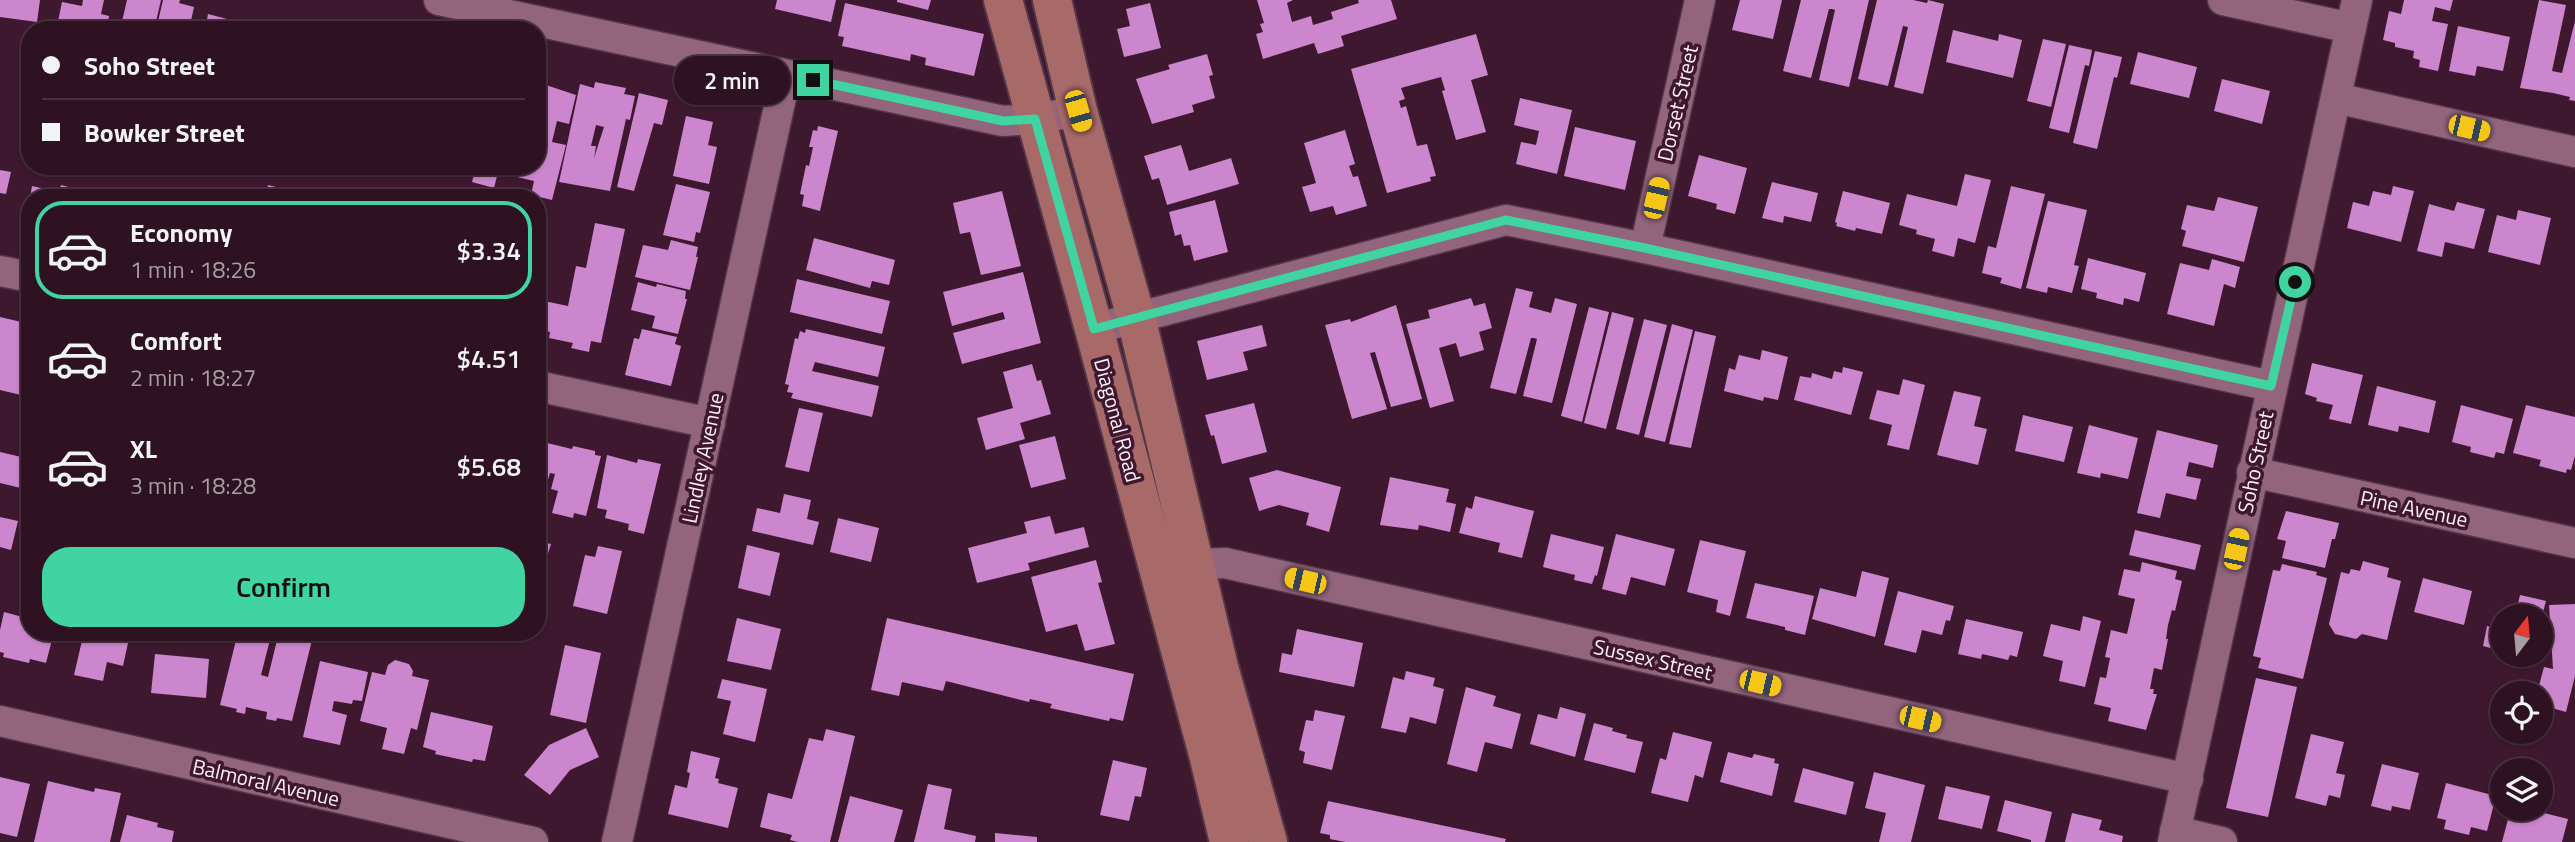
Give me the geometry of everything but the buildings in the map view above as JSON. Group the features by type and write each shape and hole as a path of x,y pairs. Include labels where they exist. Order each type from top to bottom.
{"main road":[{"name":"Diagonal Road","path":"1003,0 1094,329 1229,842"},
{"name":"Diagonal Road","path":"1052,0 1078,111 1136,317 1219,667 1268,842"}],"street":[{"path":"439,0 536,21"},
{"name":"Dorset Street","path":"1645,248 1700,0"},
{"path":"2222,0 2354,14"},
{"name":"Soho Street","path":"2174,837 2354,14"},
{"path":"546,23 1003,121 1035,119 1078,111"},
{"name":"Lindley Avenue","path":"617,842 786,75"},
{"path":"2336,99 2575,152"},
{"path":"1094,329 1506,220 1645,248 2271,386"},
{"path":"0,271 21,275"},
{"path":"546,388 710,423"},
{"name":"Pine Avenue","path":"2252,472 2575,543"},
{"name":"Sussex Street","path":"1158,573 1194,564 1225,563 2188,779"},
{"name":"Balmoral Avenue","path":"0,722 533,842"},
{"path":"2174,837 2222,842"}],"route":[{"path":"813,80 1003,121 1035,119 1094,329 1506,220 1645,248 2271,386 2295,282"}]}
